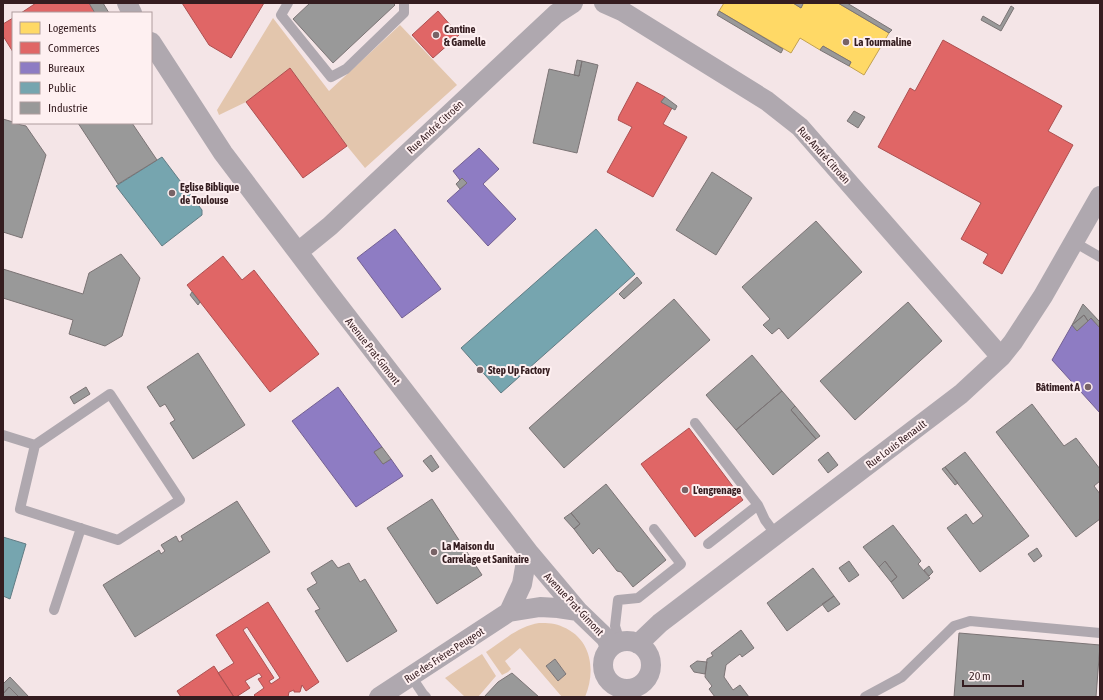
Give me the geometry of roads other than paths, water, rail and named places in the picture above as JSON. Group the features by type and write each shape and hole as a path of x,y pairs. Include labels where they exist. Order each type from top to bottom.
{"street":[{"path":"127,3 132,12"},
{"name":"Rue André Citroën","path":"298,252 330,226 556,14 573,3"},
{"name":"Rue André Citroën","path":"604,3 622,12 767,101 800,127 1001,357"},
{"name":"Avenue Prat-Gimont","path":"152,44 223,153 530,554 578,611 606,638 644,649 649,655 651,663 647,691"},
{"name":"Rue Louis Renault","path":"623,644 660,623 776,535 961,394 1001,357 1026,323 1043,296 1100,196"},
{"path":"509,612 522,584 525,567 530,554"},
{"name":"Rue des Frères Peugeot","path":"379,697 509,612 540,607 578,611"},
{"path":"623,644 606,652 604,658 603,670 609,682 611,691 636,688 647,691"}],"lane":[{"path":"288,3 281,15 332,77 346,69 404,13 404,3"},
{"path":"1074,242 1100,257"},
{"path":"110,394 180,500 118,540 20,509 35,445 110,394"},
{"path":"695,423 758,505 765,520 776,535"},
{"path":"3,436 35,445"},
{"path":"708,544 758,505"},
{"path":"54,610 81,528"},
{"path":"623,644 614,626 618,600 638,598 681,564 654,529"},
{"path":"865,697 902,677 954,626 970,621 1100,633"},
{"path":"411,676 426,697"}],"place":[{"name":"Cantine & Gamelle","path":"436,35"},
{"name":"La Tourmaline","path":"846,42"},
{"name":"Eglise Biblique de Toulouse","path":"172,193"},
{"name":"Step Up Factory","path":"480,370"},
{"name":"Bâtiment A","path":"1088,387"},
{"name":"L'engrenage","path":"685,490"},
{"name":"La Maison du Carrelage et Sanitaire","path":"434,552"}]}
